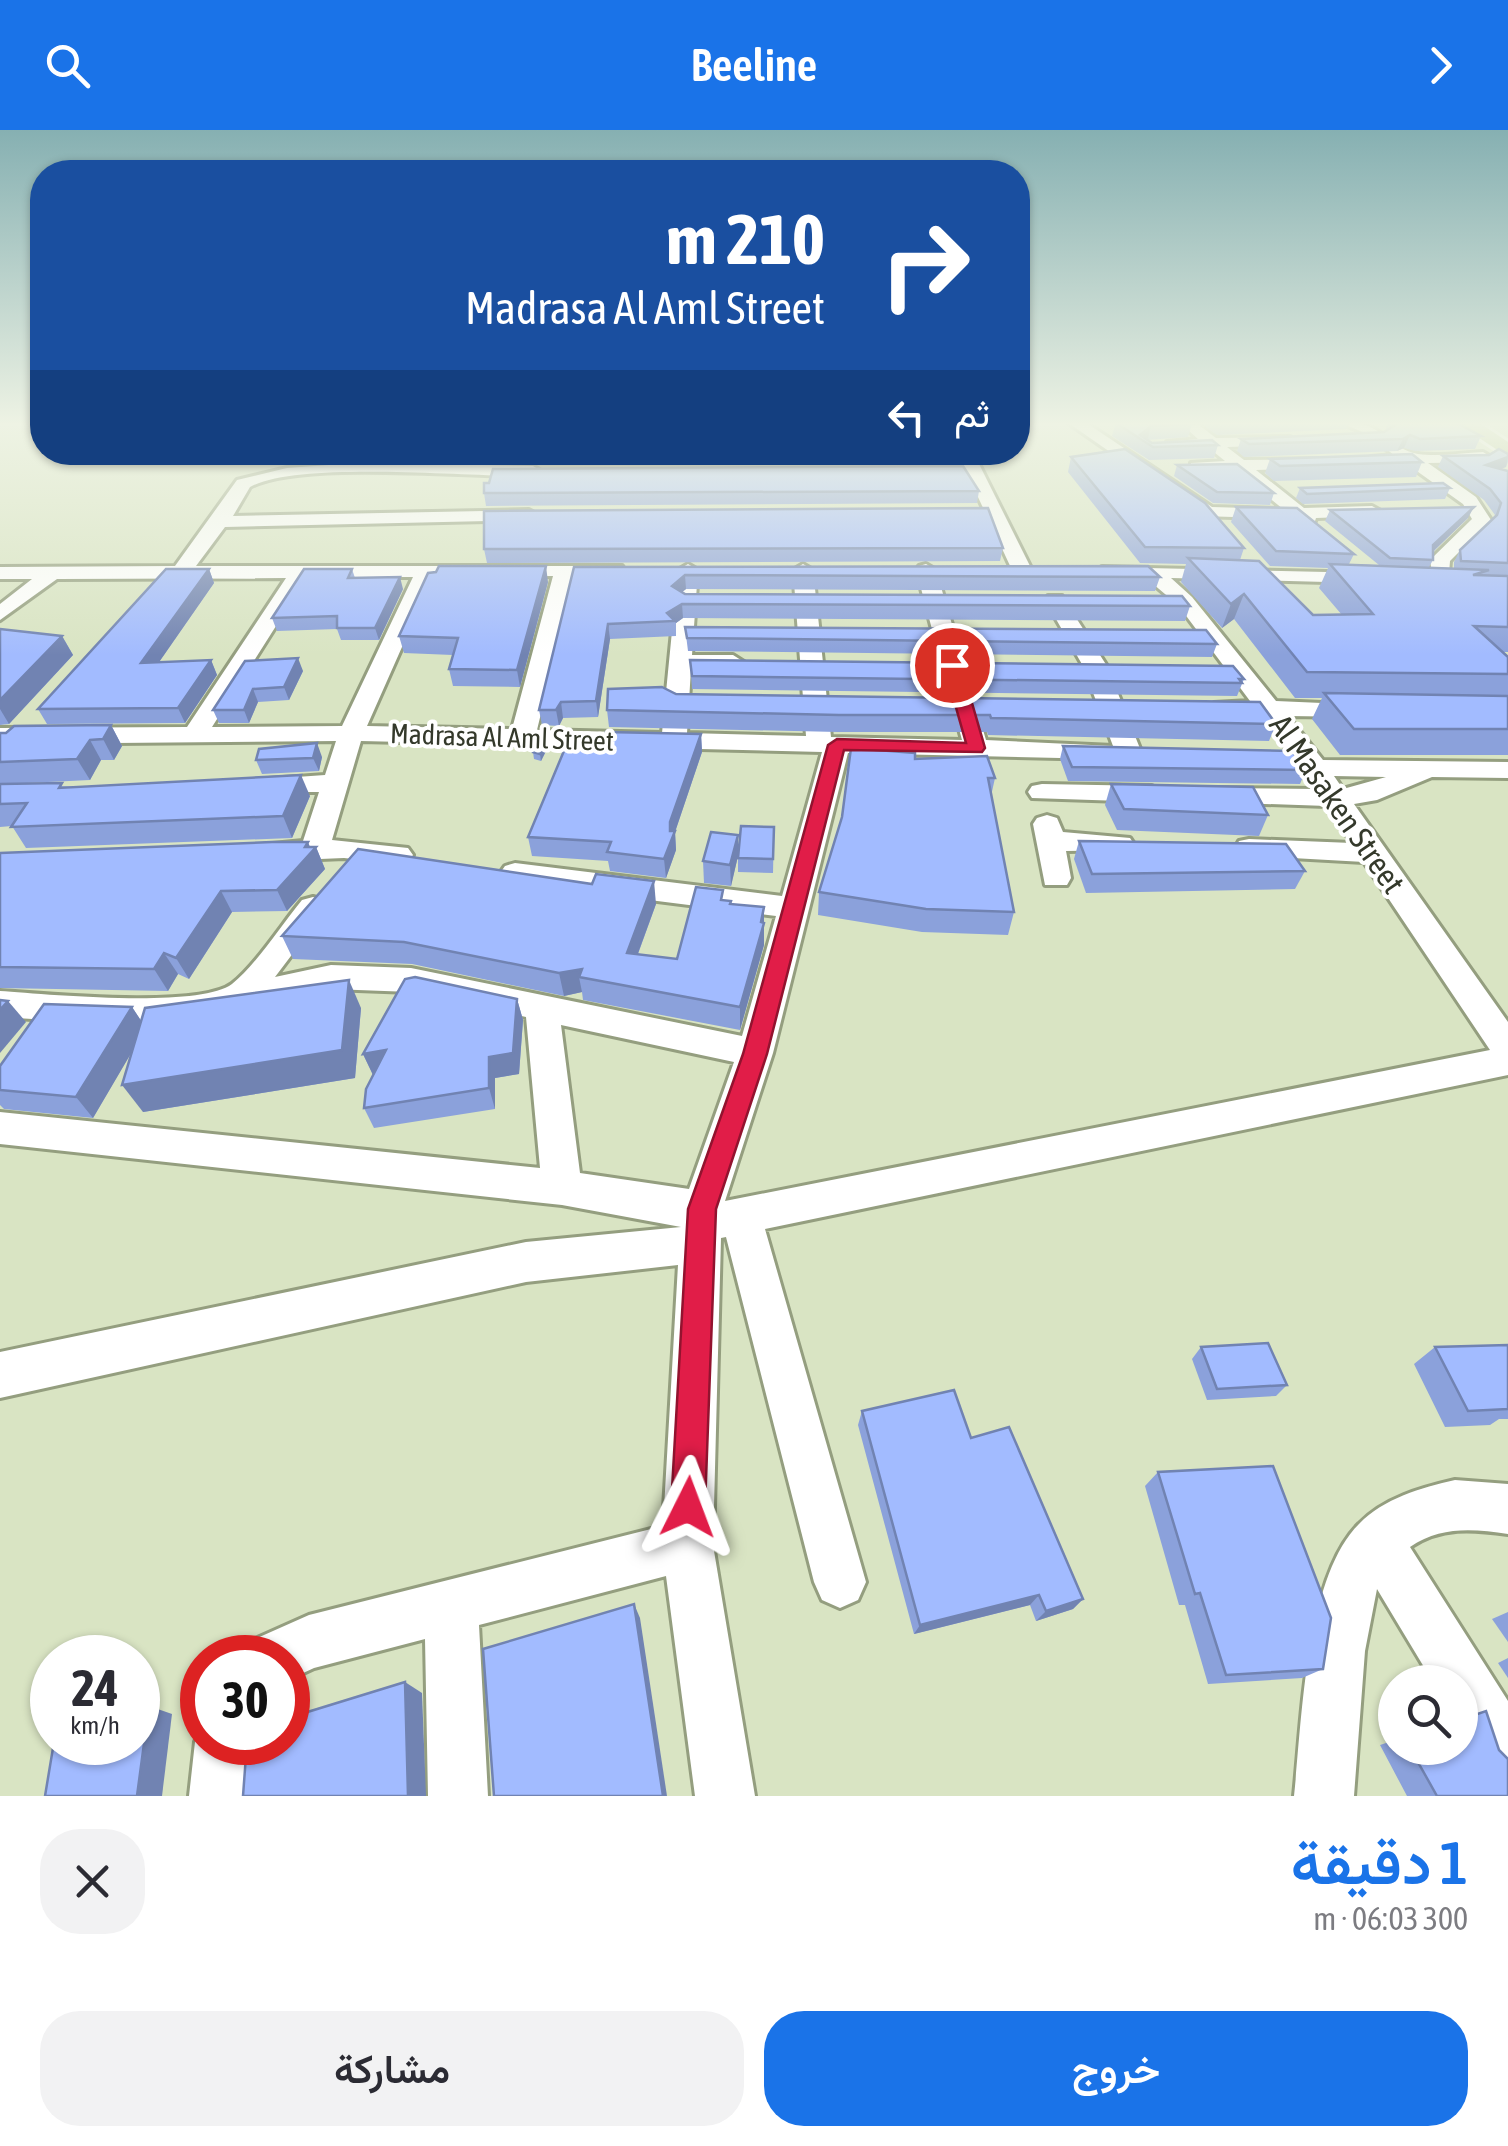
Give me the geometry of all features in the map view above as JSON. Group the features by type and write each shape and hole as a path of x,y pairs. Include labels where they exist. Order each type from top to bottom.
{"street":[{"path":"143,599 220,522 233,500"},
{"path":"220,522 387,500"},
{"path":"397,558 427,500"},
{"path":"461,500 544,515"},
{"path":"979,500 1021,570"},
{"path":"1191,500 1208,512 1260,572"},
{"path":"1291,500 1309,520"},
{"path":"1446,576 1444,554 1482,520 1466,500"},
{"path":"1440,509 1476,508"},
{"path":"1208,512 1309,520 1385,511"},
{"path":"1095,571 1384,578 1346,552"},
{"path":"0,573 300,572 397,558 426,571 676,567 694,599 692,629 680,662 687,700 674,742"},
{"path":"523,737 565,570"},
{"path":"725,1796 686,1545 711,1223 794,908 828,745 815,702 802,570"},
{"path":"926,570 976,748"},
{"path":"315,850 351,732 426,571"},
{"name":"Al Masaken Street","path":"1150,571 1184,601 1309,761 1508,1050"},
{"path":"196,732 300,572"},
{"path":"0,614 52,573"},
{"path":"1056,600 1074,631 1104,666"},
{"path":"1148,601 1184,601"},
{"path":"1170,632 1209,632"},
{"path":"680,662 756,662"},
{"path":"1060,666 1104,666"},
{"name":"Madrasa Al Aml Street","path":"9,736 351,732 1138,751 1111,706 1104,666"},
{"path":"1202,668 1238,668"},
{"path":"1190,707 1388,710"},
{"path":"0,756 9,736 44,708"},
{"path":"1035,750 1056,878"},
{"path":"1264,753 1309,761 1508,770"},
{"path":"1042,792 1335,798 1367,794 1431,768"},
{"path":"238,786 337,783"},
{"path":"1050,841 1144,844"},
{"path":"1220,847 1372,852"},
{"path":"240,997 362,851"},
{"path":"243,853 362,851 436,861"},
{"path":"488,869 794,908"},
{"path":"0,1004 129,1012 179,1009 294,982 411,980 755,1054"},
{"path":"542,1006 562,1188"},
{"path":"0,1376 711,1223 1508,1060"},
{"path":"0,1128 562,1188 711,1223"},
{"path":"711,1223 840,1582"},
{"path":"1324,1796 1340,1621 1360,1563 1377,1541 1400,1522 1428,1510 1460,1504 1508,1509"},
{"path":"1377,1541 1508,1754"},
{"path":"310,1642 686,1545"},
{"path":"452,1606 458,1796"},
{"path":"219,1796 222,1765"}],"building":[{"path":"1106,500 1200,500 1244,548 1145,547"},
{"path":"1498,500 1508,500 1508,563 1461,561 1460,550 1497,515"},
{"path":"1236,507 1297,508 1354,554 1276,551"},
{"path":"1474,507 1433,545 1433,560 1390,558 1330,510"},
{"path":"988,508 1003,548 484,549 484,511"},
{"path":"1188,558 1259,561 1313,615 1373,614 1330,564 1489,570 1473,575 1508,576 1508,627 1474,626 1508,657 1508,674 1307,672 1244,594 1231,604"},
{"path":"439,566 546,566 517,670 449,669 458,638 399,636 428,573 436,572"},
{"path":"1148,566 1160,577 685,575 672,586 685,594 1182,596 1190,606 682,604 667,613 675,621 608,624 596,701 561,702 556,710 539,710 574,567"},
{"path":"166,569 209,569 141,663 211,660 178,708 38,709"},
{"path":"304,569 352,569 348,578 400,577 375,628 337,628 337,616 272,618"},
{"path":"685,627 1206,630 1217,644 687,638"},
{"path":"0,629 62,636 0,700"},
{"path":"298,658 284,687 253,689 244,710 213,710 245,661"},
{"path":"690,660 1233,666 1244,679 1239,679 1242,683 692,676"},
{"path":"662,687 676,694 1260,702 1276,724 990,715 607,710 608,689"},
{"path":"1324,693 1508,696 1508,729 1354,729"},
{"path":"111,725 103,739 90,740 77,759 0,762 0,733 14,726"},
{"path":"606,732 701,734 670,822 670,831 675,831 664,859 607,852 611,842 528,837 566,746 605,748"},
{"path":"535,742 546,742 540,754 533,752"},
{"path":"317,743 313,758 256,760 259,749"},
{"path":"1063,746 1292,751 1306,770 1072,767"},
{"path":"851,748 915,753 915,759 987,756 995,778 988,778 1014,912 926,909 819,892 842,817"},
{"path":"301,775 283,816 11,827 27,803 0,804 0,784 62,783 59,788"},
{"path":"1111,784 1253,787 1268,815 1124,809"},
{"path":"741,826 774,827 773,859 738,858"},
{"path":"711,832 738,835 730,865 703,861"},
{"path":"1079,841 1286,844 1305,871 1092,874"},
{"path":"308,842 305,847 316,847 277,890 221,891 176,958 164,953 154,969 0,967 0,853"},
{"path":"358,849 592,884 596,874 654,881 627,953 677,959 696,887 723,890 721,900 731,901 730,904 764,907 764,923 740,1007 579,977 582,969 559,973 404,942 282,936"},
{"path":"415,977 517,999 513,1053 489,1057 489,1088 364,1108 366,1089 386,1050 363,1054 405,979"},
{"path":"349,980 342,1050 122,1085 145,1008"},
{"path":"44,1004 132,1007 76,1097 0,1090 0,1066"},
{"path":"1268,1343 1287,1385 1217,1389 1201,1347"},
{"path":"1508,1345 1508,1409 1468,1411 1435,1347"},
{"path":"954,1390 971,1438 1009,1427 1083,1599 1046,1611 1039,1595 920,1625 862,1411"},
{"path":"1273,1466 1331,1618 1323,1669 1226,1675 1200,1593 1195,1594 1158,1472"},
{"path":"634,1604 663,1796 494,1796 483,1649"},
{"path":"405,1682 408,1796 243,1796 245,1765 310,1765 310,1711"},
{"path":"1486,1711 1499,1750 1508,1759 1508,1796 1437,1796 1420,1765 1478,1765 1478,1714"},
{"path":"50,1765 141,1765 137,1796 45,1796"}],"route":[{"path":"688,1507 702,1209 755,1054 837,745 976,748 952,665"}]}
